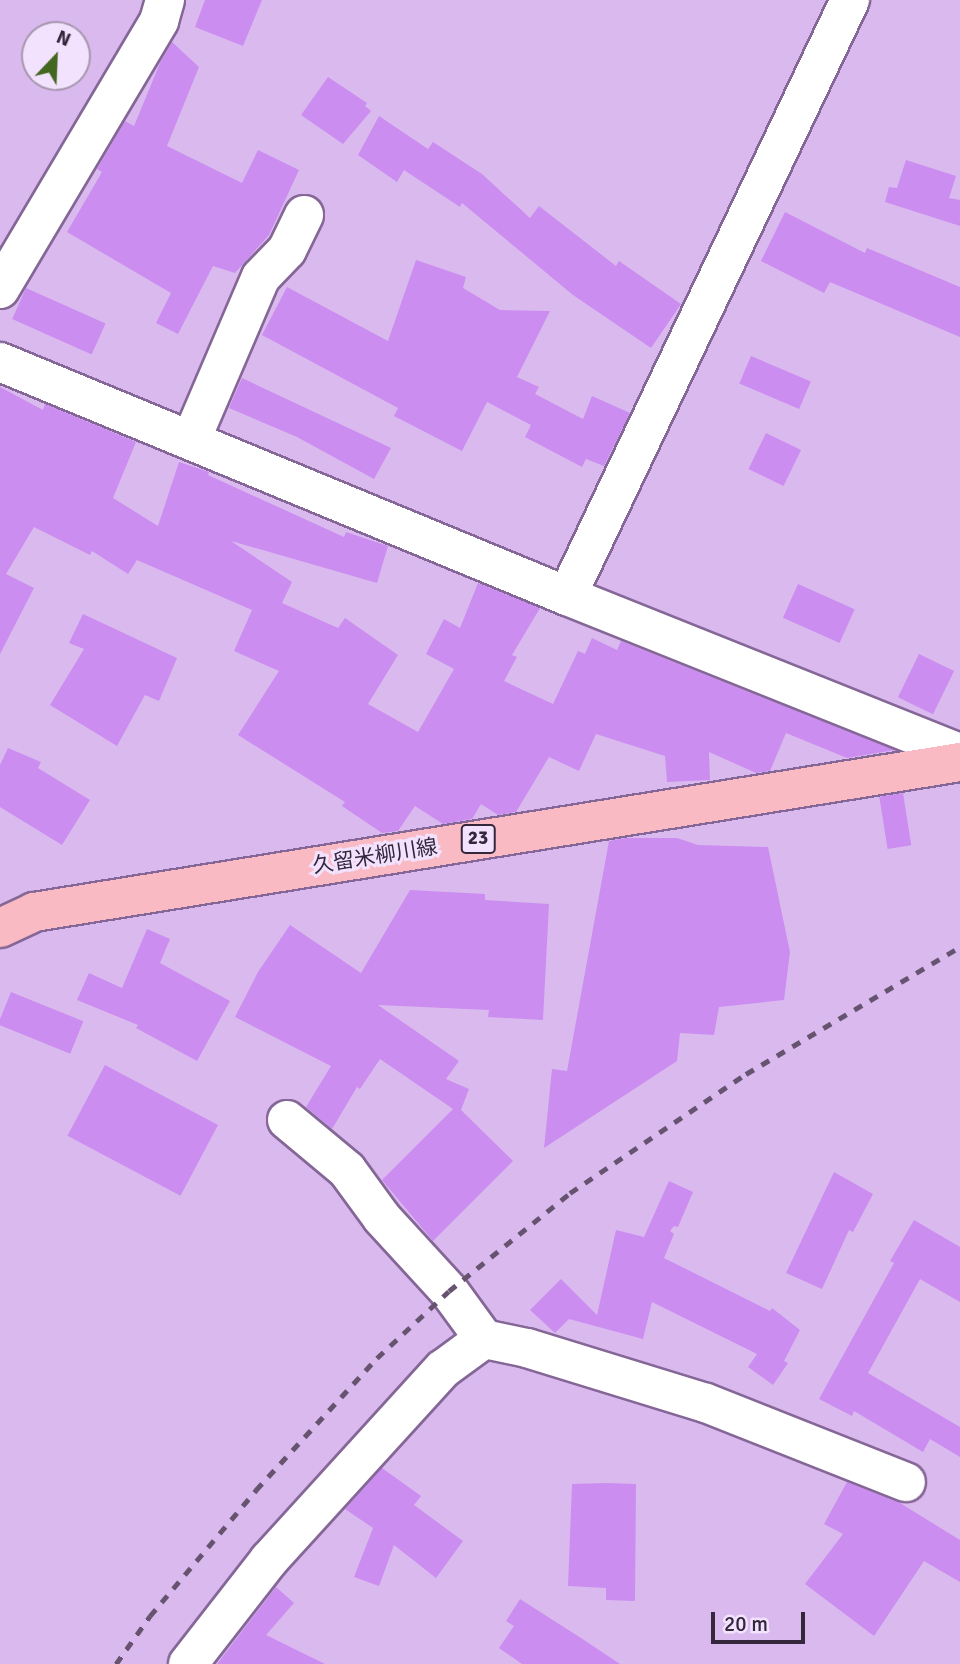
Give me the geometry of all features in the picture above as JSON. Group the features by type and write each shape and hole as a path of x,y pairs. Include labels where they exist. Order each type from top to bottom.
{"main road":[{"name":"久留米柳川線","path":"0,928 34,912 960,762"}],"street":[{"path":"0,289 159,21 165,0"},
{"path":"567,596 850,0"},
{"path":"191,440 261,277 287,250 304,215"},
{"path":"0,362 567,596 960,753"},
{"path":"287,1120 347,1170 382,1217 449,1291 484,1339 527,1348 706,1403 906,1482"},
{"path":"188,1664 268,1560 443,1369 484,1339"}],"building":[{"path":"205,0 262,0 243,46 195,27"},
{"path":"172,42 199,67 167,146 242,183 258,150 299,170 269,235 235,273 213,266 178,334 156,323 171,293 67,232 102,172 97,169 125,121 134,126 160,63"},
{"path":"328,77 367,103 365,106 371,111 343,144 301,115"},
{"path":"379,116 428,149 433,142 482,174 530,218 539,206 616,266 619,261 681,304 651,348 573,295 462,203 460,207 404,170 397,182 358,155"},
{"path":"906,160 956,176 949,198 960,200 960,226 885,202 889,187 897,188"},
{"path":"785,212 865,253 867,248 960,287 960,337 830,282 824,293 761,261"},
{"path":"416,260 466,277 463,288 500,310 550,311 517,377 539,387 535,394 583,419 592,396 630,413 604,466 586,459 582,467 525,437 531,425 487,402 462,451 394,416 398,408 262,335 287,287 388,341"},
{"path":"26,288 105,323 92,354 12,319"},
{"path":"751,356 811,381 799,409 739,384"},
{"path":"242,378 391,448 374,479 297,437 229,408"},
{"path":"0,387 43,410 45,404 136,442 113,498 158,526 179,462 209,472 208,475 344,537 346,532 388,546 377,583 231,541 292,582 282,603 338,628 345,618 398,655 368,704 418,732 454,669 426,654 444,619 460,628 478,583 540,608 512,655 517,657 504,681 553,704 578,651 585,654 592,638 617,650 621,641 895,750 847,758 786,733 770,771 756,773 709,752 710,780 667,782 665,756 596,734 579,771 549,757 516,812 498,815 481,804 472,819 443,824 415,806 398,831 382,833 342,806 345,802 238,735 279,671 234,651 252,610 137,560 128,574 92,551 90,555 34,527 6,574 34,588 0,654"},
{"path":"766,433 801,450 784,486 748,469"},
{"path":"798,584 855,609 840,643 783,618"},
{"path":"83,614 177,658 159,701 145,695 117,746 50,705 84,649 69,643"},
{"path":"919,654 954,671 933,714 898,697"},
{"path":"8,748 41,762 38,768 90,800 62,845 0,807 0,765"},
{"path":"903,793 911,845 888,849 879,797"},
{"path":"626,838 677,838 698,845 768,847 790,952 784,1000 719,1007 714,1035 680,1033 677,1061 544,1148 552,1069 567,1071 609,841"},
{"path":"410,890 485,894 485,900 549,904 543,1020 488,1017 489,1010 378,1005 459,1061 446,1079 469,1089 461,1110 513,1161 433,1241 382,1180 453,1109 380,1059 360,1089 357,1087 332,1129 306,1107 331,1066 235,1017 258,972 290,925 361,973"},
{"path":"147,929 170,939 160,963 230,1001 197,1061 136,1028 138,1025 77,1000 89,973 122,988"},
{"path":"11,992 83,1021 70,1054 0,1025"},
{"path":"105,1065 218,1125 180,1196 67,1136"},
{"path":"834,1172 873,1194 853,1232 849,1230 822,1289 786,1273"},
{"path":"669,1181 693,1192 678,1227 674,1226 670,1231 674,1234 664,1258 770,1311 772,1308 800,1330 784,1361 788,1363 773,1385 748,1367 757,1354 652,1302 643,1339 569,1319 555,1333 530,1310 561,1279 597,1315 616,1230 644,1237"},
{"path":"914,1220 960,1247 960,1302 920,1279 868,1373 960,1427 960,1457 930,1439 923,1452 854,1411 852,1416 819,1399 894,1263 890,1261"},
{"path":"382,1468 421,1496 414,1505 463,1541 436,1578 394,1545 379,1586 354,1577 373,1528 345,1509"},
{"path":"847,1482 900,1503 960,1540 960,1582 924,1561 874,1636 805,1584 843,1534 824,1524"},
{"path":"572,1484 636,1484 635,1601 606,1600 606,1588 568,1586"},
{"path":"276,1587 294,1603 266,1635 325,1664 217,1664"},
{"path":"520,1599 620,1664 522,1664 499,1648 514,1626 506,1621"}],"railway":[{"path":"116,1664 150,1616 256,1490 377,1358 449,1291 570,1193 746,1074 960,947"}]}
